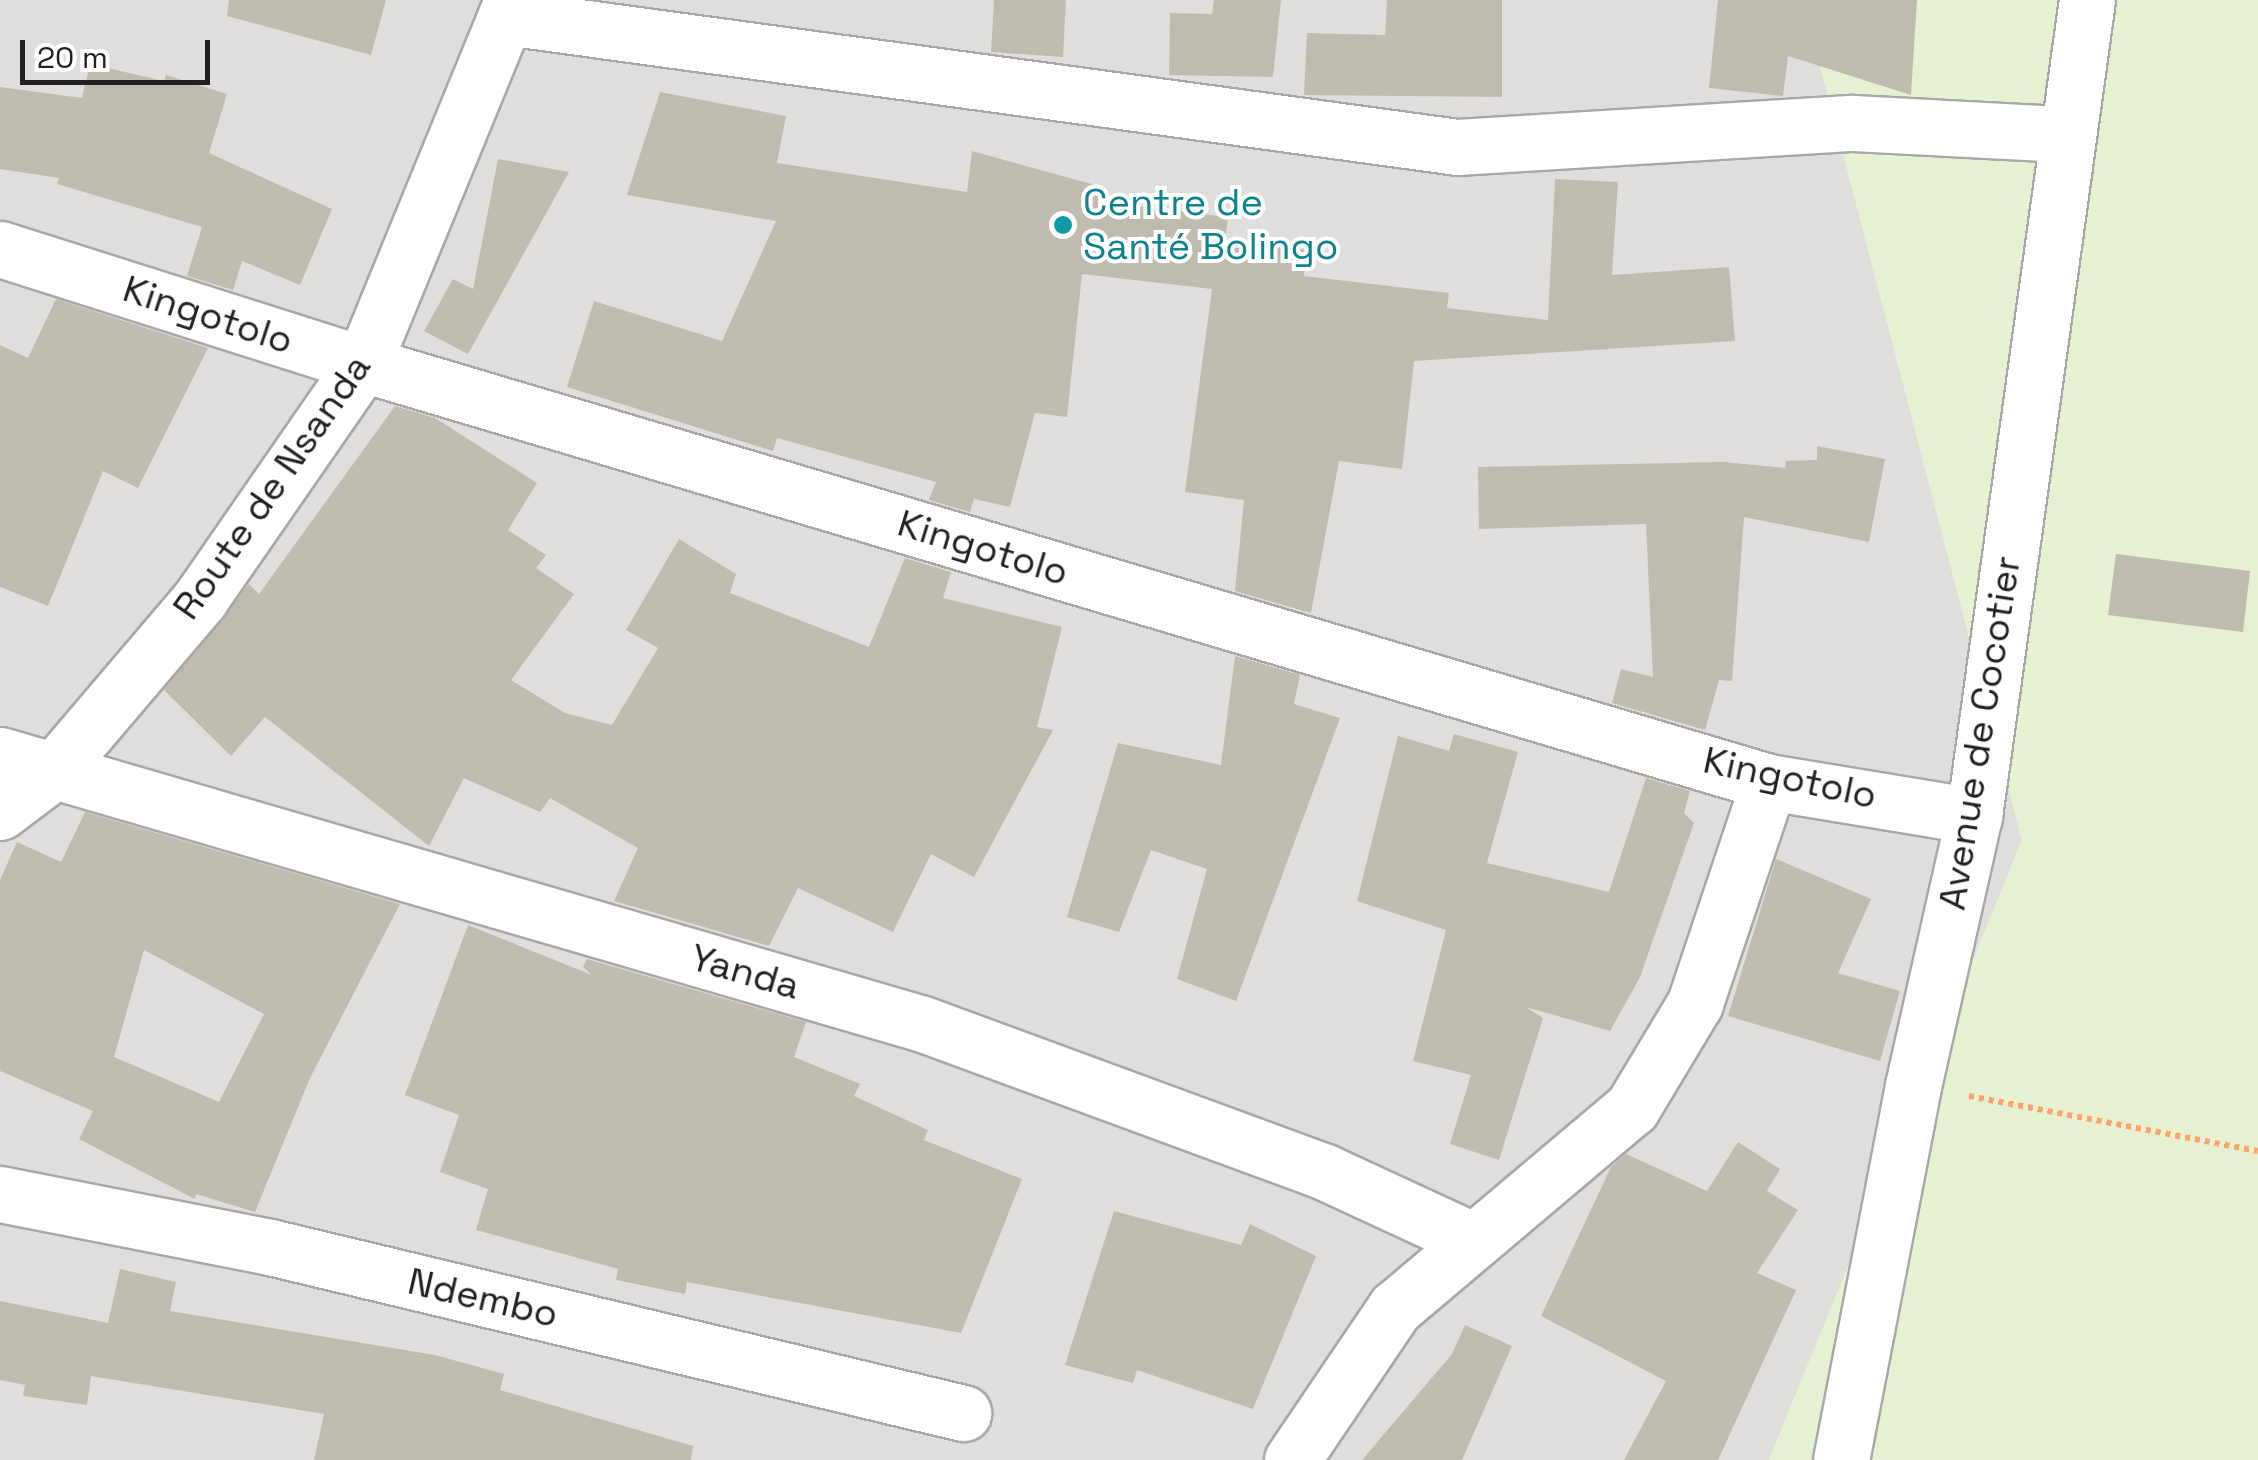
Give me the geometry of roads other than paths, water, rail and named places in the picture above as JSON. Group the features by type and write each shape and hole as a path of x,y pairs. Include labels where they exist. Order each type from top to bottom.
{"street":[{"name":"Avenue de Cocotier","path":"1842,1460 1913,1086 1974,816 2065,134 2088,0"},
{"path":"509,8 1457,147 1854,123 2065,134"},
{"name":"Route de Nsanda","path":"0,812 53,772 200,599 363,364 509,8"},
{"name":"Kingotolo","path":"0,249 363,364 1770,782 1974,816"},
{"name":"Yanda","path":"0,756 923,1024 1325,1172 1472,1240"},
{"path":"1292,1460 1394,1308 1632,1108 1671,1053 1695,1002 1770,782"},
{"name":"Ndembo","path":"0,1194 270,1247 963,1413"}],"place":[{"name":"Centre de Santé Bolingo","path":"1063,225"}]}
